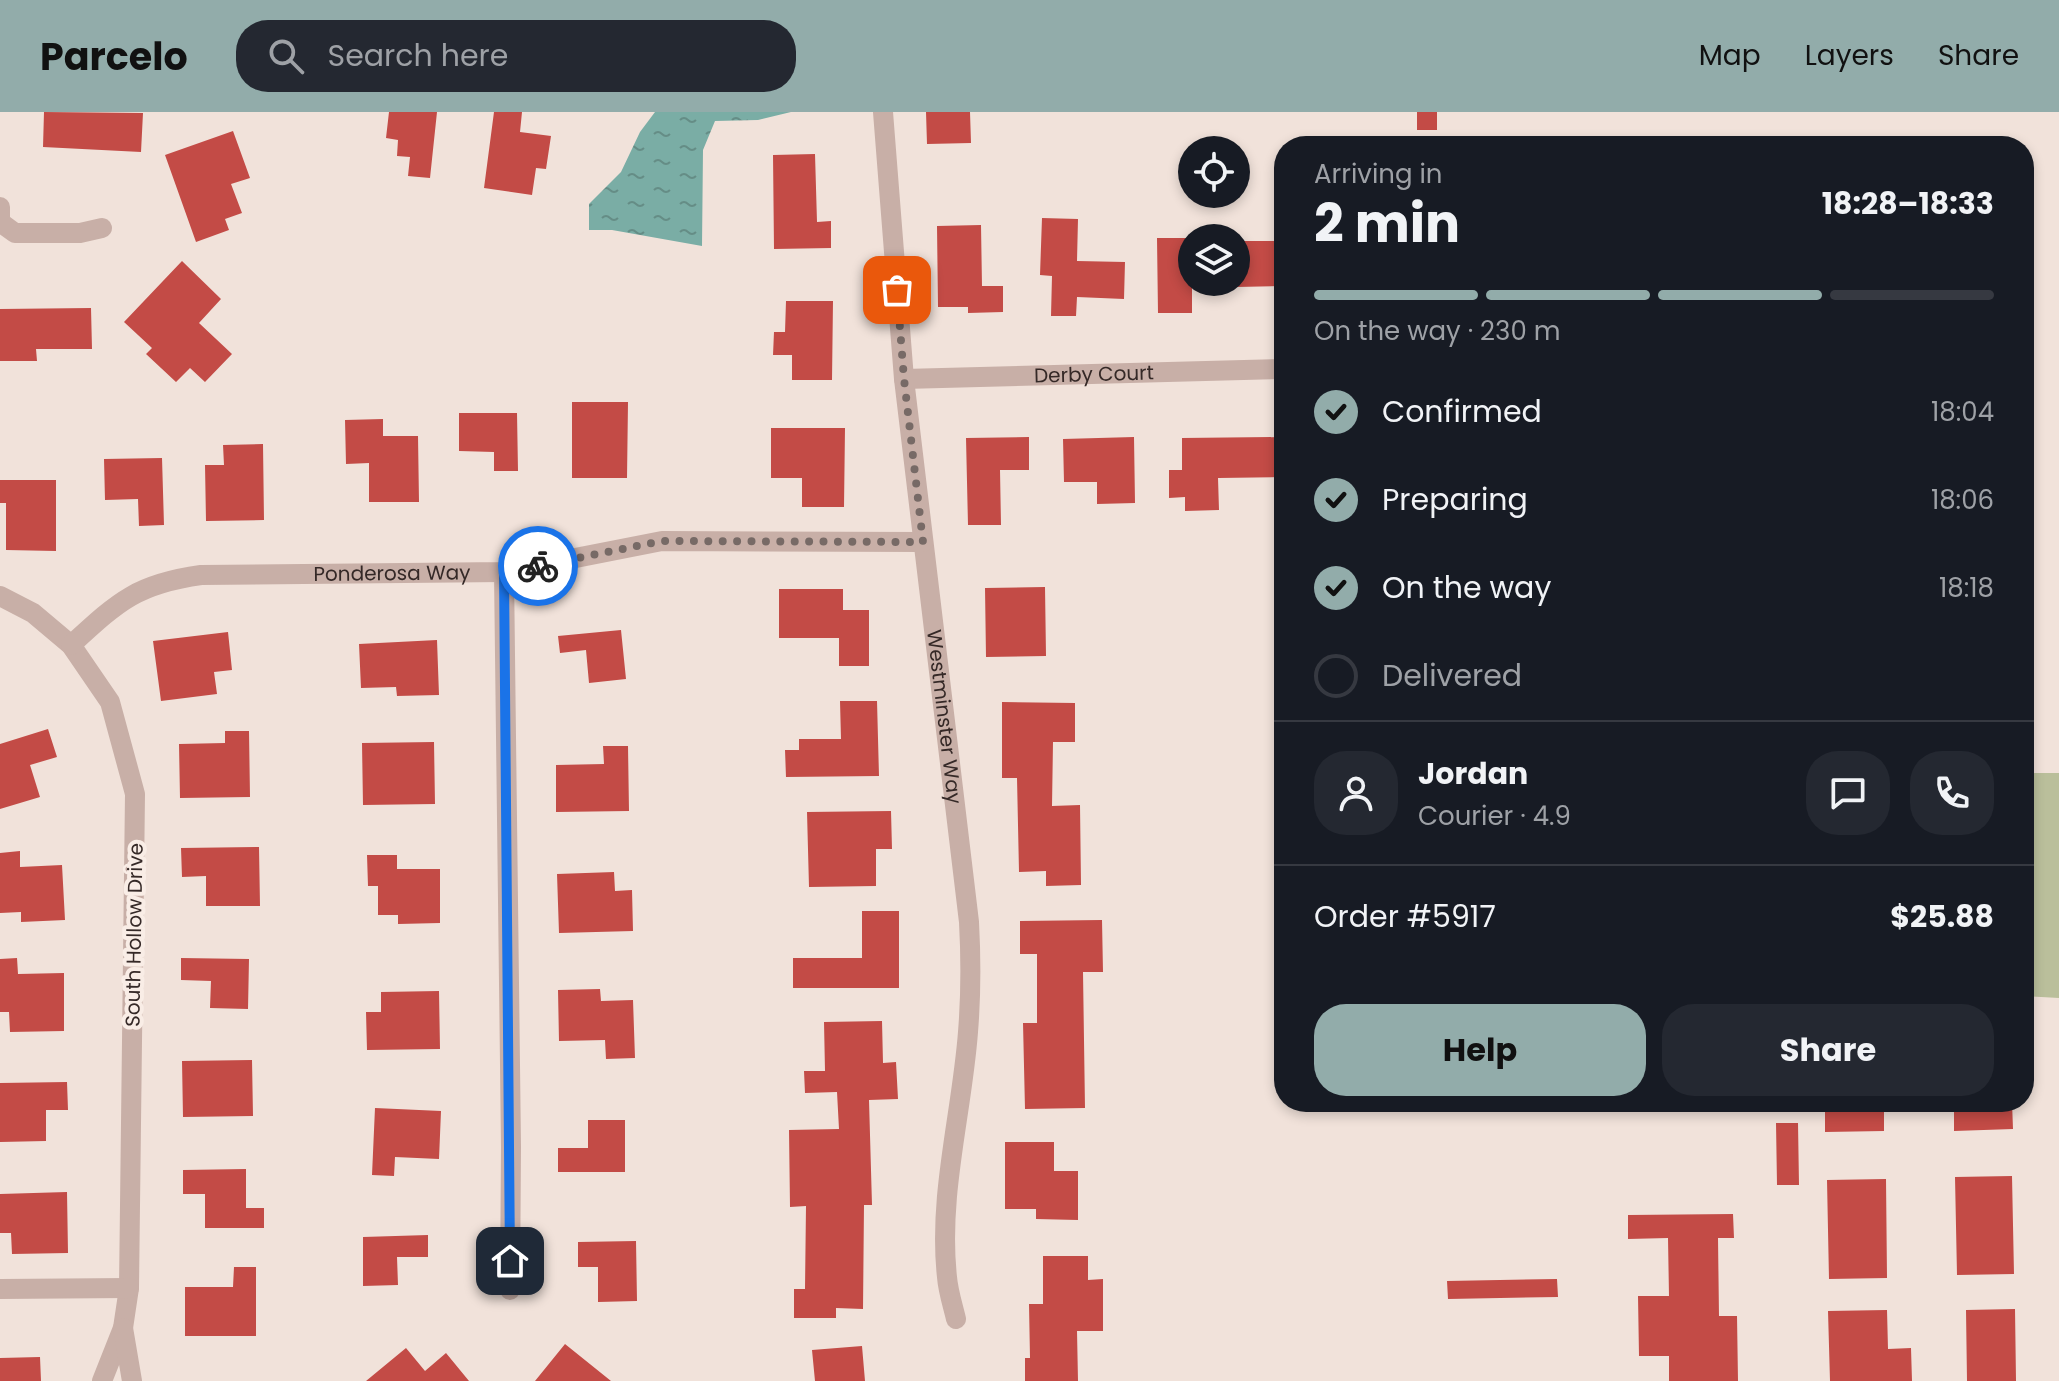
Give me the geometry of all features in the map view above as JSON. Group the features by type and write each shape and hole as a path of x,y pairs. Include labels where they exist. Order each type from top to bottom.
{"street":[{"name":"Westminster Way","path":"883,112 904,379 969,922 971,971 968,1034 949,1178 946,1236 947,1278 956,1319"},
{"path":"0,207 0,222 15,233 80,233 102,228"},
{"name":"Derby Court","path":"904,379 1274,369"},
{"name":"Ponderosa Way","path":"71,645 115,605 140,590 166,580 240,574 504,572 662,541 923,542"},
{"path":"504,572 510,1290"},
{"name":"South Hollow Drive","path":"0,596 33,613 71,645 110,702 135,794 129,1288 123,1328 102,1381"},
{"path":"0,1289 129,1288"},
{"name":"South Hollow Drive","path":"123,1328 132,1381"}],"green space":[{"path":"2034,773 2059,773 2059,998 2034,997"}],"water":[{"path":"655,112 791,112 758,120 715,121 703,150 702,246 612,230 589,230 589,204 621,172 640,132"}],"building":[{"path":"44,112 143,113 141,152 43,147"},
{"path":"389,112 437,112 430,178 408,176 410,157 397,156 398,140 386,138"},
{"path":"494,112 522,112 520,132 551,136 546,169 536,168 532,195 484,188"},
{"path":"926,112 970,112 971,143 927,144"},
{"path":"1417,112 1437,112 1437,130 1417,130"},
{"path":"233,131 250,178 231,184 242,213 225,219 229,230 196,242 165,155"},
{"path":"815,154 817,222 831,221 831,248 774,249 773,155"},
{"path":"1042,218 1078,219 1077,261 1125,262 1124,299 1077,297 1076,316 1051,316 1052,276 1040,275"},
{"path":"981,225 982,286 1003,286 1003,312 968,313 968,307 938,307 937,226"},
{"path":"1157,238 1178,238 1178,296 1192,296 1192,313 1158,313"},
{"path":"1250,241 1274,241 1274,286 1250,287"},
{"path":"182,261 221,299 199,323 232,354 205,382 190,368 176,382 146,354 152,348 124,322"},
{"path":"786,301 833,301 832,380 792,380 792,355 773,355 774,332 785,332"},
{"path":"91,308 92,349 36,349 37,361 0,361 0,309"},
{"path":"572,402 628,402 627,478 572,478"},
{"path":"459,413 517,413 518,471 494,471 494,452 459,451"},
{"path":"383,419 383,436 418,436 419,502 369,502 369,463 346,464 345,420"},
{"path":"771,428 845,428 844,507 802,507 802,478 771,478"},
{"path":"1029,437 1029,470 1000,470 1001,525 968,525 966,438"},
{"path":"1134,437 1135,503 1097,504 1097,482 1064,482 1063,439"},
{"path":"1274,437 1274,477 1218,478 1219,510 1185,511 1185,497 1169,498 1169,470 1182,470 1182,438"},
{"path":"263,444 264,520 206,521 205,465 224,465 223,445"},
{"path":"162,458 164,525 139,526 138,499 105,500 104,459"},
{"path":"0,480 56,480 56,551 6,550 6,503 0,503"},
{"path":"1045,587 1046,656 986,657 985,588"},
{"path":"779,589 843,589 843,610 869,610 869,666 839,666 839,638 779,638"},
{"path":"621,630 626,679 589,683 586,650 560,653 558,636"},
{"path":"228,632 232,670 214,672 217,694 161,701 153,641"},
{"path":"437,640 439,695 397,696 396,687 361,688 359,644"},
{"path":"840,701 877,701 879,776 786,777 785,750 799,750 799,739 841,739"},
{"path":"1002,702 1075,703 1075,742 1053,742 1052,806 1080,805 1081,885 1046,886 1046,871 1019,872 1017,778 1002,778"},
{"path":"48,729 57,757 30,765 40,797 0,809 0,744"},
{"path":"225,731 249,731 250,797 180,798 179,744 225,743"},
{"path":"434,742 435,804 363,805 362,743"},
{"path":"603,746 628,746 629,811 556,812 556,765 604,764"},
{"path":"891,811 892,849 876,849 876,886 809,887 807,812"},
{"path":"259,847 260,906 206,906 206,876 182,877 181,848"},
{"path":"20,851 20,867 62,865 65,920 21,922 21,912 0,913 0,853"},
{"path":"367,855 397,855 397,869 440,869 440,923 398,924 398,915 378,915 378,886 368,886"},
{"path":"614,872 615,891 632,890 633,931 559,933 557,874"},
{"path":"862,911 899,911 899,988 793,988 793,958 862,958"},
{"path":"1102,920 1103,972 1083,972 1085,1108 1025,1109 1023,1023 1037,1023 1037,954 1020,954 1020,921"},
{"path":"17,958 18,974 64,973 64,1031 10,1032 9,1012 0,1012 0,959"},
{"path":"181,958 249,959 248,1009 210,1008 211,981 181,980"},
{"path":"600,989 601,1001 633,1000 635,1058 606,1059 605,1040 559,1041 558,990"},
{"path":"439,991 440,1049 367,1050 366,1012 381,1012 381,992"},
{"path":"882,1021 883,1063 896,1062 898,1099 869,1100 872,1205 864,1205 863,1309 836,1308 836,1318 794,1318 794,1289 805,1289 806,1206 790,1207 789,1130 839,1129 837,1092 805,1093 804,1071 825,1071 824,1022"},
{"path":"252,1060 253,1116 183,1117 182,1061"},
{"path":"67,1082 68,1110 46,1110 46,1141 0,1142 0,1083"},
{"path":"375,1108 441,1111 439,1159 395,1157 394,1176 372,1175"},
{"path":"1825,1112 1884,1112 1884,1131 1825,1132"},
{"path":"1954,1112 2012,1112 2013,1129 1954,1131"},
{"path":"588,1120 625,1120 625,1172 558,1172 558,1148 588,1148"},
{"path":"1776,1123 1798,1123 1799,1185 1777,1185"},
{"path":"1005,1142 1054,1142 1054,1171 1078,1171 1078,1220 1036,1219 1036,1209 1005,1209"},
{"path":"246,1169 246,1208 264,1208 264,1228 205,1228 205,1194 183,1194 183,1170"},
{"path":"2012,1176 2014,1274 1957,1275 1955,1177"},
{"path":"1886,1179 1887,1278 1829,1279 1827,1180"},
{"path":"67,1192 68,1253 12,1254 11,1233 0,1233 0,1194"},
{"path":"1733,1214 1734,1238 1718,1238 1719,1316 1737,1316 1738,1381 1669,1381 1669,1356 1639,1356 1638,1296 1669,1296 1668,1238 1628,1239 1628,1215"},
{"path":"428,1235 428,1257 397,1257 398,1285 363,1286 363,1237"},
{"path":"636,1241 637,1301 598,1302 598,1267 578,1267 578,1242"},
{"path":"1043,1256 1088,1256 1088,1280 1103,1279 1103,1331 1077,1331 1078,1381 1025,1381 1025,1358 1030,1358 1029,1304 1043,1304"},
{"path":"234,1267 256,1267 256,1336 185,1336 185,1287 233,1287"},
{"path":"1557,1279 1558,1297 1448,1299 1447,1281"},
{"path":"2015,1309 2016,1381 1967,1381 1966,1310"},
{"path":"1887,1310 1888,1349 1911,1348 1912,1381 1830,1381 1828,1311"},
{"path":"565,1344 611,1381 535,1381"},
{"path":"862,1346 865,1381 815,1381 812,1350"},
{"path":"406,1348 425,1371 446,1353 469,1381 366,1381"},
{"path":"40,1357 41,1381 0,1381 0,1358"}],"way so far":[{"path":"538,566 662,541 923,542 897,290"}],"route":[{"path":"510,1261 504,572 538,566"}]}
